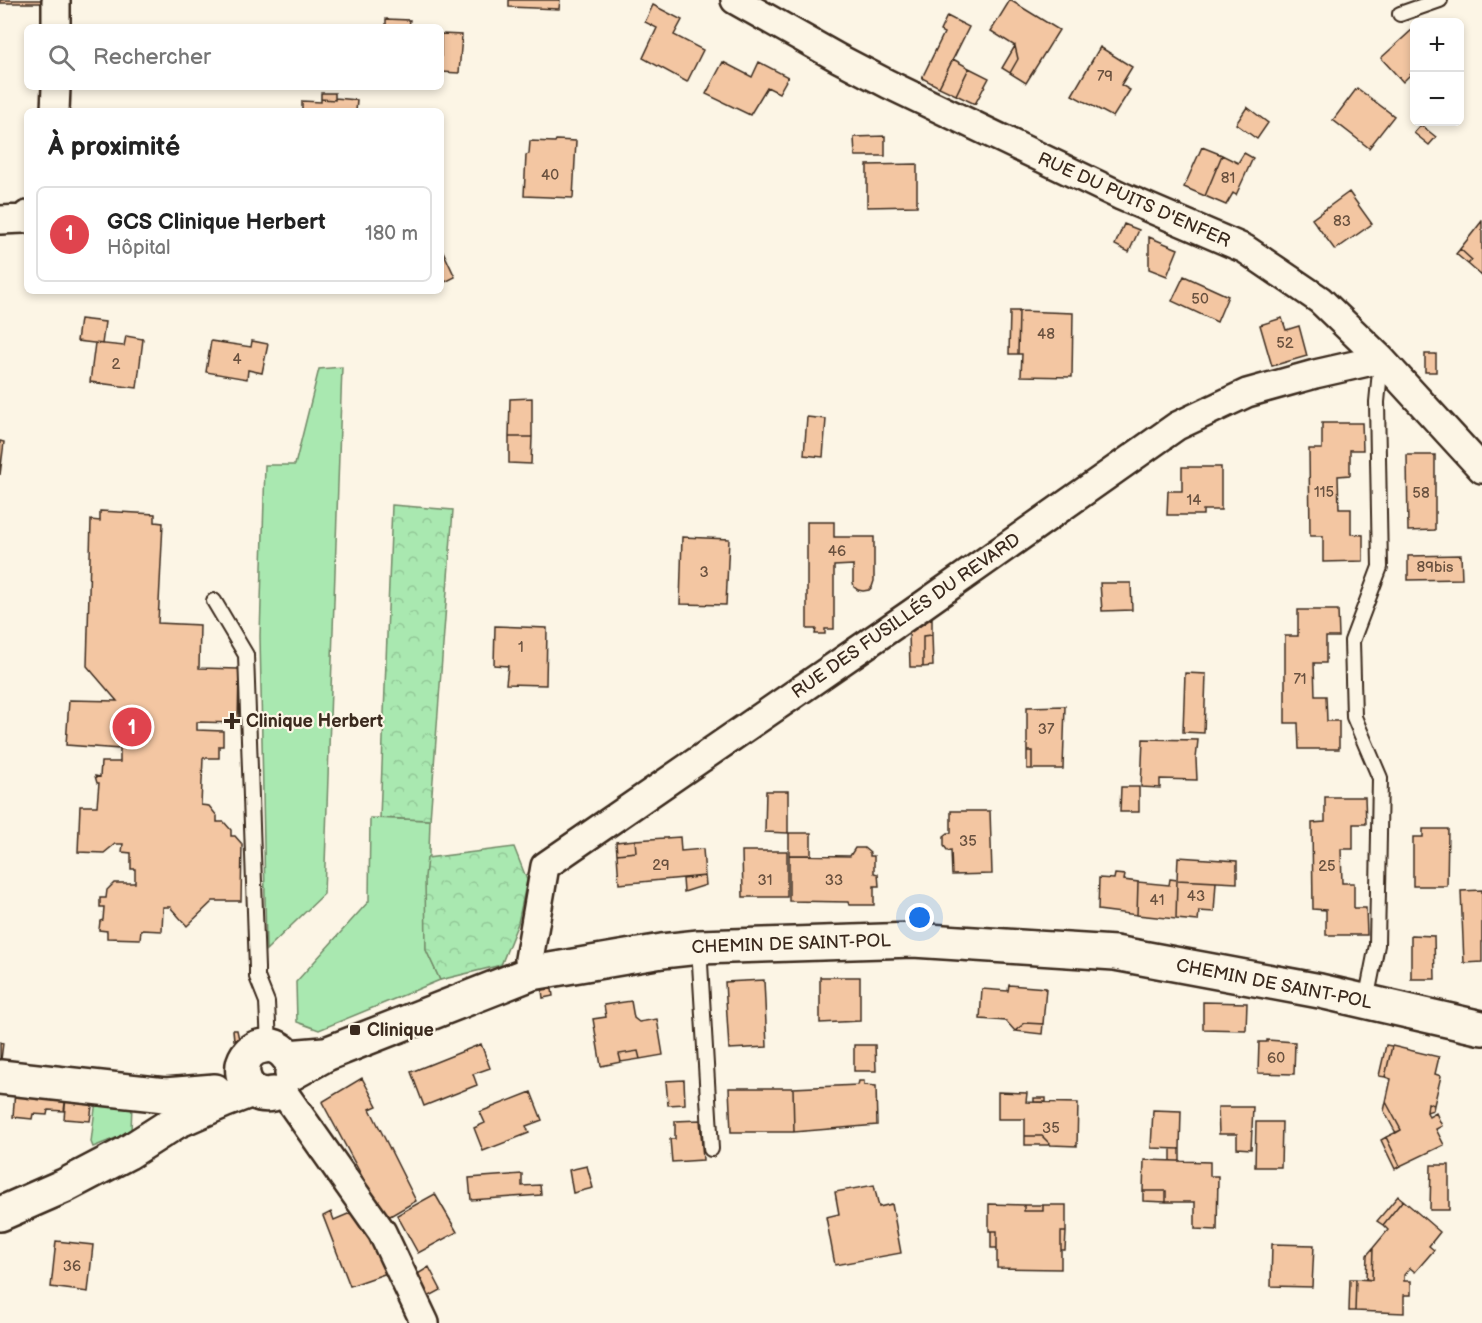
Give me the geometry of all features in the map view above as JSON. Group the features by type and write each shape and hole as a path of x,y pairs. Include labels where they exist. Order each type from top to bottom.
{"main road":[{"name":"CHEMIN DE SAINT-POL","path":"0,1077 165,1095 262,1076 326,1054 531,973 699,947 914,940 1115,953 1366,1001 1482,1028"},
{"path":"0,1214 64,1186 127,1153 177,1121 262,1076"}],"street":[{"path":"56,0 56,24"},
{"name":"RUE DU PUITS D'ENFER","path":"735,0 908,94 1121,196 1245,249 1320,300 1381,359 1482,469"},
{"path":"56,90 56,108"},
{"name":"RUE DES FUSILLÉS DU REVARD","path":"531,973 529,959 545,866 912,613 1177,426 1247,393 1381,359"},
{"path":"262,1076 382,1232 425,1323"}],"lane":[{"path":"1400,14 1440,0"},
{"path":"1366,1001 1377,945 1380,778 1353,717 1352,640 1380,567 1377,402 1381,359"},
{"path":"214,601 246,656 257,977 267,1002 262,1076"},
{"path":"699,947 711,1149"}],"green space":[{"path":"342,367 324,894 266,950 260,636 265,465 295,465 319,369"},
{"path":"392,505 453,510 430,820 380,818"},
{"path":"370,818 430,820 426,949 440,980 319,1030 297,1022 296,982 369,901"},
{"path":"514,847 527,880 518,923 501,965 440,980 426,950 427,858"},
{"path":"96,1100 132,1104 131,1132 93,1147 91,1142"}],"building":[{"path":"0,0 42,0 42,3 0,3"},
{"path":"509,0 560,0 559,9 509,7"},
{"path":"1010,0 1059,30 1026,83 1010,73 1018,59 1015,46 991,31"},
{"path":"653,5 682,20 674,35 703,50 687,82 643,58 657,28 645,22"},
{"path":"947,16 969,27 939,87 922,78 944,33 940,31"},
{"path":"386,19 410,20 409,24 386,24"},
{"path":"1410,32 1410,75 1403,82 1381,58"},
{"path":"444,34 462,35 459,73 444,72"},
{"path":"1015,46 1018,59 1010,73 1002,68"},
{"path":"1100,47 1132,67 1121,85 1130,90 1113,117 1072,95"},
{"path":"953,59 969,68 956,95 939,87"},
{"path":"723,62 752,77 759,62 788,77 779,93 767,87 750,115 706,94"},
{"path":"969,68 989,78 975,104 956,95"},
{"path":"1357,88 1394,116 1369,148 1333,120"},
{"path":"321,93 335,93 335,100 321,99"},
{"path":"335,98 357,100 356,108 302,108 302,101 335,100"},
{"path":"1247,107 1268,123 1257,139 1236,124"},
{"path":"1422,126 1436,137 1429,145 1414,133"},
{"path":"885,136 885,156 855,156 854,137"},
{"path":"556,140 576,141 573,198 524,196 526,155 529,154 530,141 555,142"},
{"path":"1202,147 1222,155 1205,196 1184,187"},
{"path":"1244,153 1253,158 1236,195 1233,193 1226,205 1205,196 1222,155 1238,163"},
{"path":"917,164 917,206 867,207 867,165"},
{"path":"1349,192 1372,224 1335,250 1312,219"},
{"path":"1482,221 1482,276 1468,264 1472,260 1460,249"},
{"path":"1124,224 1139,230 1129,252 1115,245"},
{"path":"1149,237 1178,249 1167,276 1149,269"},
{"path":"1460,249 1472,260 1468,264 1456,254"},
{"path":"444,253 455,277 444,282"},
{"path":"1184,276 1228,296 1217,322 1172,301"},
{"path":"1010,311 1019,311 1018,354 1009,354"},
{"path":"1019,311 1073,313 1072,377 1021,376 1022,354 1018,354"},
{"path":"1282,318 1286,330 1299,326 1307,356 1272,366 1260,325"},
{"path":"80,319 105,322 102,344 77,341"},
{"path":"126,336 143,339 137,388 90,382 95,343 124,346"},
{"path":"211,341 251,347 252,341 268,344 262,373 248,370 247,379 206,372"},
{"path":"1425,354 1436,354 1436,372 1425,372"},
{"path":"532,398 532,437 509,437 510,399"},
{"path":"807,417 826,419 823,457 804,455"},
{"path":"1322,423 1362,423 1363,450 1350,450 1350,475 1338,476 1339,509 1351,509 1351,534 1363,535 1363,561 1323,562 1323,536 1310,536 1309,449 1322,449"},
{"path":"509,437 532,437 531,464 509,463"},
{"path":"0,441 4,442 0,475"},
{"path":"1407,455 1435,455 1435,530 1408,531"},
{"path":"1182,467 1221,467 1221,510 1203,510 1203,515 1167,515 1168,491 1182,491"},
{"path":"100,511 155,514 155,522 163,523 158,623 200,625 199,668 239,669 238,723 197,722 197,730 223,731 223,746 219,746 219,758 203,758 201,805 209,806 217,816 217,822 224,822 231,830 231,836 235,836 242,844 241,901 213,901 187,926 170,907 163,907 162,931 141,930 140,939 107,938 107,931 99,930 104,907 100,907 100,898 106,898 107,890 114,883 135,883 135,869 131,869 131,853 122,852 123,844 115,844 104,853 78,852 80,806 97,806 99,783 95,776 100,777 101,762 120,762 120,749 66,745 69,700 117,701 87,666 91,520 100,521"},
{"path":"807,522 834,522 834,537 874,537 874,581 869,590 858,590 854,587 853,565 834,566 834,629 825,629 825,634 815,634 816,629 807,629"},
{"path":"682,537 729,539 726,605 680,604"},
{"path":"1461,555 1462,579 1408,580 1408,556"},
{"path":"1100,583 1131,583 1132,610 1102,611"},
{"path":"1298,610 1338,610 1339,637 1326,637 1326,663 1314,663 1315,696 1326,696 1327,721 1339,721 1339,749 1299,749 1298,723 1285,723 1285,636 1298,636"},
{"path":"932,618 932,635 923,636 923,667 910,667 909,633"},
{"path":"495,626 547,628 546,685 506,684 508,666 494,665"},
{"path":"932,635 933,666 923,667 923,636"},
{"path":"1185,673 1206,674 1204,733 1183,732"},
{"path":"1065,706 1063,769 1032,769 1032,751 1027,751 1027,707"},
{"path":"1143,739 1198,740 1197,780 1160,779 1160,788 1141,787"},
{"path":"1027,751 1032,751 1032,769 1027,769"},
{"path":"1121,787 1139,787 1139,812 1120,812"},
{"path":"766,791 788,791 788,833 765,832"},
{"path":"1325,797 1365,797 1366,824 1353,824 1353,849 1341,849 1342,883 1354,883 1354,908 1366,908 1367,935 1326,935 1326,910 1313,909 1312,823 1325,822"},
{"path":"951,811 990,811 992,874 952,875 951,850 948,851 944,846 944,836 951,833"},
{"path":"1423,829 1448,829 1447,886 1413,886 1413,837 1423,837"},
{"path":"789,833 811,833 811,855 789,855"},
{"path":"680,837 681,851 703,849 705,876 619,884 617,854 636,852 635,840"},
{"path":"635,840 636,852 617,854 616,842"},
{"path":"855,848 864,848 870,856 874,856 874,873 878,874 879,886 874,886 874,905 789,901 789,855 850,856"},
{"path":"742,851 787,851 787,897 743,897"},
{"path":"1178,857 1237,861 1237,883 1177,880"},
{"path":"1115,874 1125,875 1124,880 1138,882 1137,915 1098,910 1099,878 1114,879"},
{"path":"705,876 706,885 684,892 683,879"},
{"path":"1170,879 1177,880 1176,919 1137,915 1138,882 1169,885"},
{"path":"1177,880 1216,882 1214,912 1199,911 1198,921 1176,919"},
{"path":"1482,890 1482,962 1464,963 1461,891"},
{"path":"1411,935 1434,936 1435,979 1411,979"},
{"path":"820,977 860,977 860,1021 820,1023"},
{"path":"764,980 767,1047 729,1049 725,982"},
{"path":"1009,985 1046,988 1043,1024 1025,1023 1015,1031 1006,1021 980,1019 982,989 1008,991"},
{"path":"552,989 553,996 543,998 542,990"},
{"path":"631,1001 634,1018 639,1022 657,1019 663,1055 640,1059 638,1051 619,1054 621,1062 601,1066 593,1019 606,1017 604,1005"},
{"path":"1203,1002 1247,1003 1246,1030 1203,1029"},
{"path":"1025,1023 1043,1024 1042,1034 1015,1031"},
{"path":"233,1030 237,1030 239,1039 234,1040"},
{"path":"1267,1040 1295,1042 1294,1074 1258,1073 1259,1042 1267,1042"},
{"path":"0,1042 3,1043 1,1060 0,1059"},
{"path":"481,1044 490,1068 473,1074 477,1085 424,1106 411,1072"},
{"path":"854,1045 875,1045 876,1071 854,1071"},
{"path":"1386,1045 1392,1046 1385,1077 1379,1076"},
{"path":"1392,1046 1439,1057 1435,1074 1441,1076 1434,1105 1428,1103 1427,1112 1429,1117 1436,1113 1442,1126 1436,1129 1444,1145 1400,1166 1386,1137 1401,1130 1386,1102 1391,1079 1385,1077"},
{"path":"638,1051 640,1059 621,1062 619,1054"},
{"path":"362,1078 377,1106 370,1109 416,1201 385,1219 322,1102"},
{"path":"684,1080 685,1104 668,1105 666,1081"},
{"path":"859,1081 864,1081 864,1085 876,1086 877,1125 794,1132 793,1088 858,1085"},
{"path":"729,1088 793,1088 794,1132 731,1132"},
{"path":"15,1089 66,1095 64,1111 48,1110 47,1115 33,1114 32,1119 13,1117"},
{"path":"531,1092 542,1120 526,1126 529,1133 483,1151 474,1128 485,1123 480,1112"},
{"path":"998,1092 1027,1093 1026,1102 1078,1103 1077,1146 1051,1145 1042,1136 1025,1136 1025,1119 998,1119"},
{"path":"66,1096 93,1099 90,1121 64,1119"},
{"path":"1034,1098 1046,1098 1046,1102 1034,1102"},
{"path":"1386,1102 1401,1130 1396,1133 1384,1111"},
{"path":"1428,1103 1434,1105 1433,1110 1427,1112"},
{"path":"1218,1107 1253,1107 1251,1149 1237,1148 1237,1134 1219,1134"},
{"path":"1153,1110 1181,1111 1180,1149 1151,1148"},
{"path":"700,1120 703,1160 672,1162 670,1139 675,1139 675,1121"},
{"path":"1256,1122 1282,1122 1281,1167 1255,1167"},
{"path":"1025,1136 1042,1136 1051,1145 1025,1145"},
{"path":"1386,1137 1400,1166 1395,1169 1381,1140"},
{"path":"1171,1149 1180,1149 1180,1161 1171,1161"},
{"path":"1144,1160 1210,1162 1210,1176 1218,1176 1217,1230 1195,1229 1195,1202 1166,1202 1166,1191 1143,1191"},
{"path":"1431,1165 1449,1165 1449,1210 1430,1210"},
{"path":"587,1166 593,1188 573,1193 569,1170"},
{"path":"522,1174 522,1186 540,1185 541,1195 471,1200 469,1178"},
{"path":"874,1185 879,1207 892,1204 901,1253 835,1265 826,1217 839,1214 835,1192"},
{"path":"1143,1191 1166,1191 1166,1202 1143,1201"},
{"path":"435,1194 457,1232 418,1253 397,1215"},
{"path":"1398,1196 1403,1200 1383,1225 1377,1221"},
{"path":"1403,1200 1440,1232 1429,1246 1434,1250 1415,1272 1410,1268 1404,1275 1404,1281 1411,1281 1411,1295 1404,1295 1404,1313 1355,1311 1356,1279 1372,1280 1373,1248 1388,1230 1383,1225"},
{"path":"989,1204 1024,1205 1024,1211 1043,1211 1043,1205 1066,1205 1066,1232 1061,1232 1061,1269 997,1268 997,1231 989,1231"},
{"path":"1024,1205 1043,1205 1043,1211 1024,1211"},
{"path":"355,1211 361,1225 366,1223 390,1272 350,1286 323,1216 331,1212 334,1220"},
{"path":"991,1231 997,1231 997,1248 991,1248"},
{"path":"1061,1232 1066,1232 1065,1250 1061,1250"},
{"path":"56,1241 93,1245 88,1292 51,1287"},
{"path":"1272,1244 1314,1245 1312,1287 1271,1286"},
{"path":"1373,1248 1372,1280 1366,1279 1367,1255"},
{"path":"429,1267 441,1290 428,1297 416,1275"},
{"path":"1350,1279 1356,1279 1355,1311 1349,1311"}],"place":[{"name":"Clinique Herbert","path":"232,721"},
{"name":"GCS Clinique Herbert","path":"132,727"},
{"name":"Clinique","path":"355,1030"}]}
